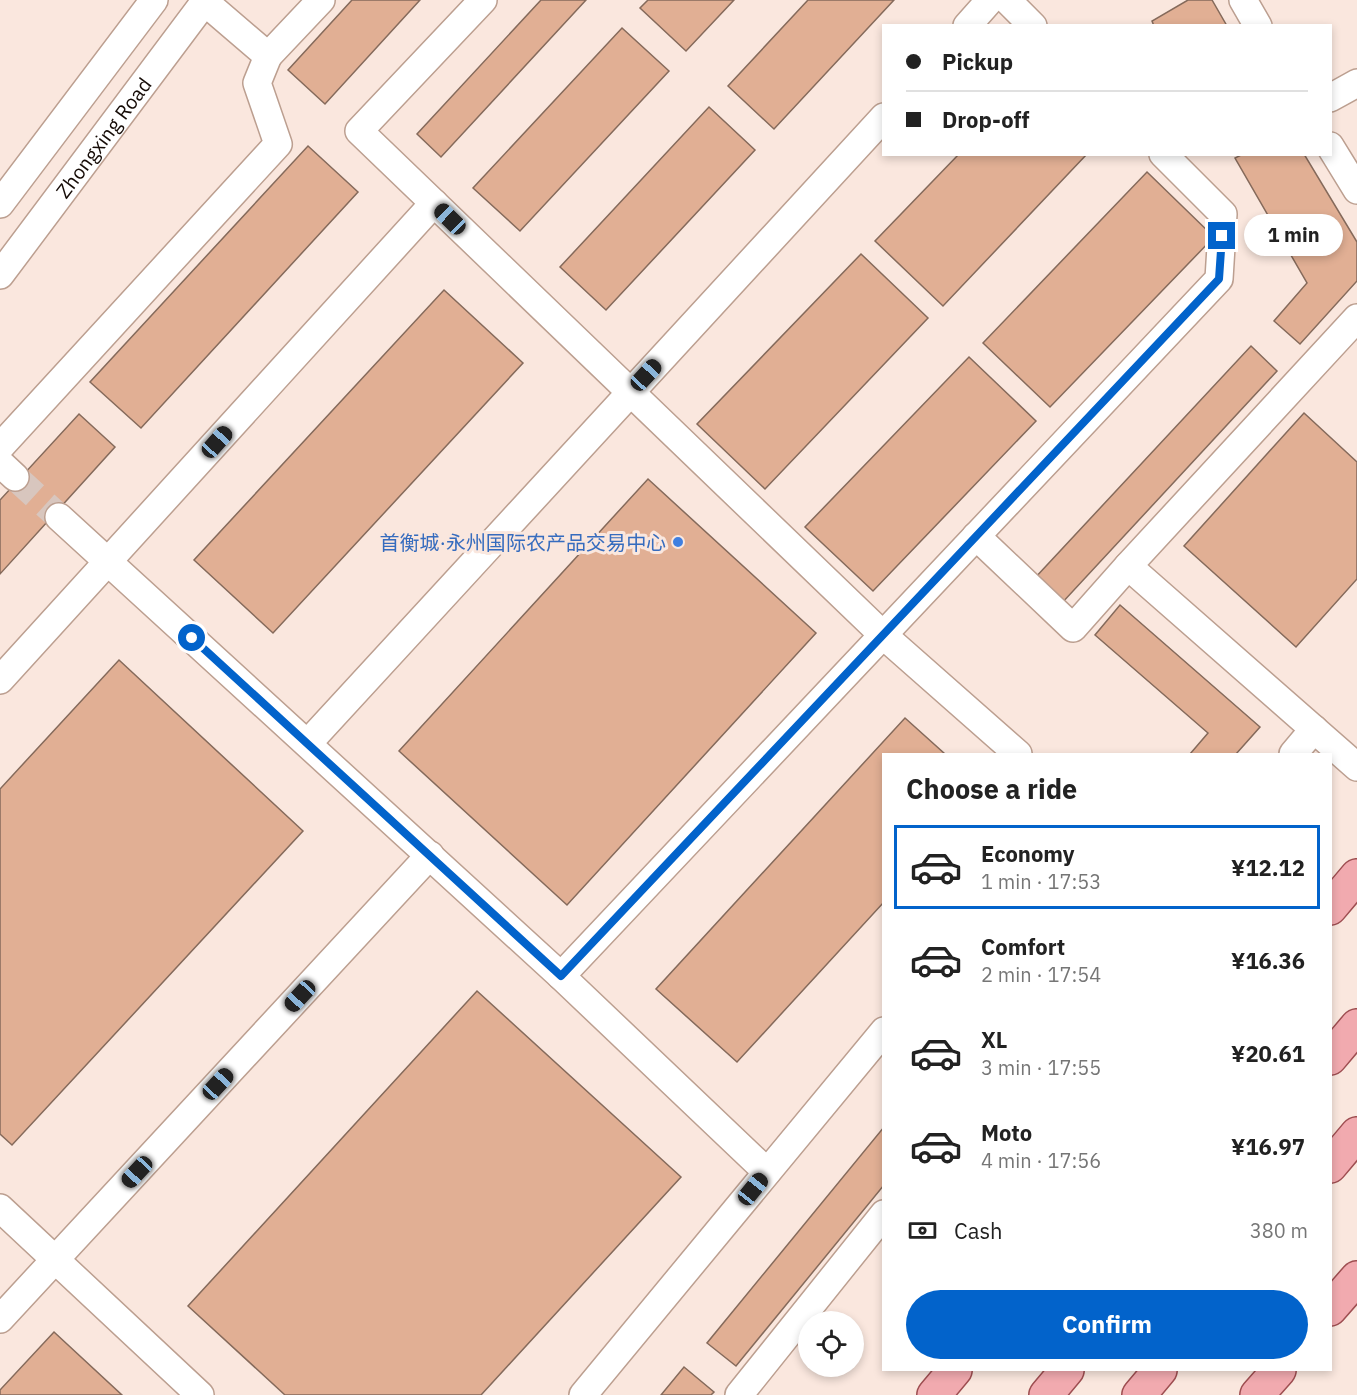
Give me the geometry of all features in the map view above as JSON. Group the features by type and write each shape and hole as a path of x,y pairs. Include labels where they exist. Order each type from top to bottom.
{"main road":[{"path":"1332,906 1357,876"},
{"path":"1332,1056 1357,1026"},
{"path":"1332,1164 1357,1134"},
{"path":"1332,1307 1357,1278"},
{"path":"934,1395 954,1371"},
{"path":"1046,1395 1066,1371"},
{"path":"1139,1395 1159,1371"},
{"path":"1257,1395 1277,1371"}],"street":[{"path":"0,204 154,0"},
{"path":"0,447 278,144 257,83 268,56 321,0"},
{"path":"483,0 359,131 883,635 1017,753"},
{"path":"969,24 990,0"},
{"path":"1007,0 1031,24"},
{"path":"1243,0 1257,24"},
{"path":"205,1 268,56"},
{"name":"Zhongxing Road","path":"0,275 205,1"},
{"path":"1332,97 1357,83"},
{"path":"308,743 882,119"},
{"path":"1332,149 1357,190"},
{"path":"561,976 1219,279 1223,214 1165,156"},
{"path":"0,680 434,203"},
{"path":"976,536 1073,628 1357,318"},
{"path":"59,517 561,976 767,1172"},
{"path":"1128,566 1357,766"},
{"path":"1294,753 1314,729"},
{"path":"0,1319 430,855"},
{"path":"583,1395 882,1033"},
{"path":"0,1208 200,1395"},
{"path":"739,1395 882,1216"}],"building":[{"path":"352,0 420,0 325,104 288,70"},
{"path":"541,0 586,0 441,157 417,134"},
{"path":"648,0 734,0 686,51 640,8"},
{"path":"808,0 894,0 774,129 728,86"},
{"path":"1188,0 1212,0 1226,24 1153,24 1152,21"},
{"path":"622,28 669,71 520,231 473,188"},
{"path":"709,107 755,150 606,310 560,267"},
{"path":"308,146 358,192 141,428 90,382"},
{"path":"957,156 1085,156 943,306 875,241"},
{"path":"1239,156 1305,156 1357,242 1357,281 1300,344 1274,321 1307,283 1235,158"},
{"path":"1147,172 1214,237 1050,407 983,343"},
{"path":"861,254 928,318 765,489 697,424"},
{"path":"444,290 523,363 273,633 194,560"},
{"path":"1251,346 1277,371 1061,604 1034,579"},
{"path":"969,357 1036,421 873,591 805,527"},
{"path":"1304,413 1357,462 1357,579 1296,647 1184,546"},
{"path":"79,414 115,447 0,574 0,500"},
{"path":"648,479 816,633 567,905 399,751"},
{"path":"1120,605 1260,727 1237,753 1191,753 1208,733 1095,635"},
{"path":"119,660 303,831 12,1145 0,1134 0,789"},
{"path":"905,718 944,753 882,753 882,904 737,1062 656,989"},
{"path":"477,991 681,1177 481,1395 285,1395 188,1306"},
{"path":"882,1129 882,1187 736,1366 707,1343"},
{"path":"54,1332 122,1395 0,1395 0,1390"},
{"path":"684,1367 714,1392 711,1395 661,1395"}],"tunnel":[{"path":"15,477 59,517"}],"place":[{"name":"首衡城·永州国际农产品交易中心","path":"678,542"}],"route":[{"path":"192,638 561,976 1219,279 1222,236"}]}
